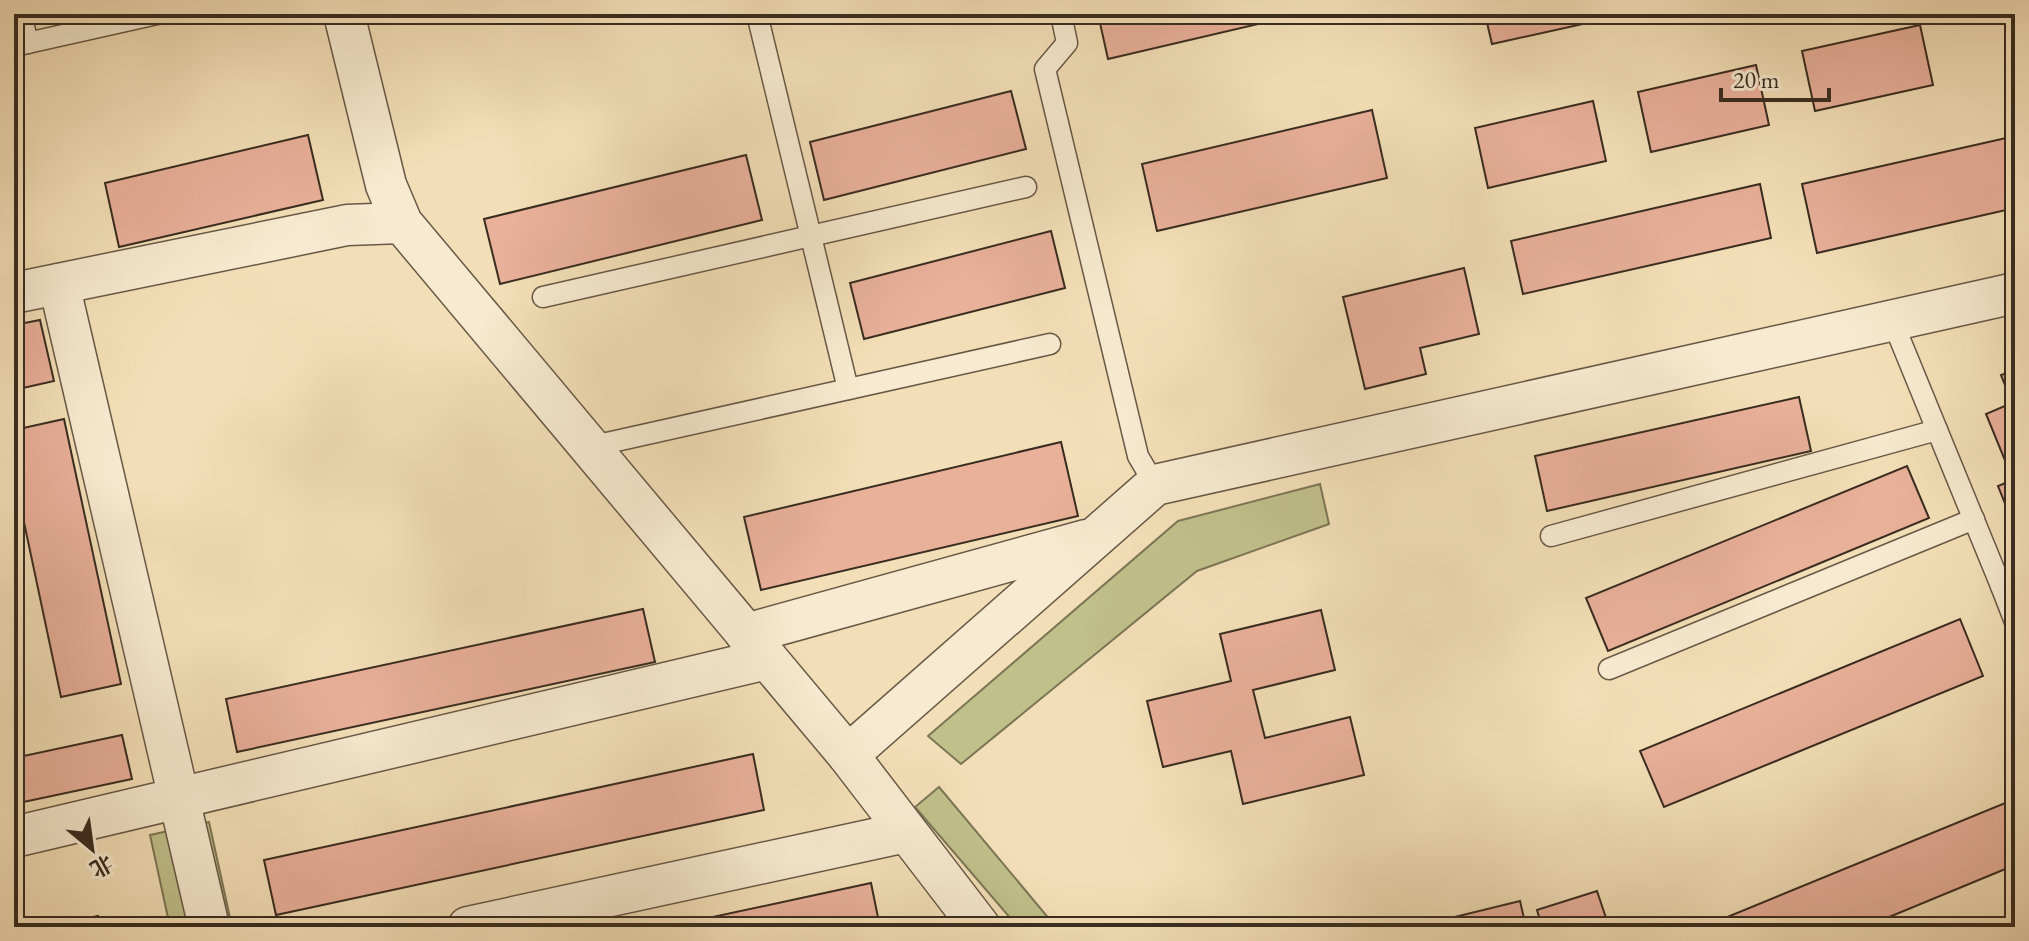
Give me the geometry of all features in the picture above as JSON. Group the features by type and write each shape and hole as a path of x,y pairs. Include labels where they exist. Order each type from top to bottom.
{"street":[{"path":"344,14 386,185 402,223 848,755 980,927"},
{"path":"14,293 347,225 402,223"},
{"path":"59,284 209,927"},
{"path":"848,755 1155,485 2015,293"},
{"path":"14,837 179,798 757,646 1094,538"},
{"path":"468,927 906,832"}],"lane":[{"path":"21,14 21,45 157,14"},
{"path":"757,14 848,389"},
{"path":"1061,14 1067,43 1045,69 1138,456 1155,485"},
{"path":"543,297 1026,187"},
{"path":"1892,320 1974,519 2008,583 2015,622"},
{"path":"589,447 1050,344"},
{"path":"1551,536 1937,430"},
{"path":"1609,669 1974,519"}],"green space":[{"path":"1320,484 1329,524 1197,571 961,764 928,736 1178,521"},
{"path":"939,787 1056,927 1018,927 915,807"},
{"path":"209,822 232,927 170,927 150,835"}],"building":[{"path":"1098,14 1301,14 1108,59"},
{"path":"1485,14 1609,14 1610,18 1492,44"},
{"path":"1920,25 1933,85 1815,111 1802,51"},
{"path":"1756,65 1769,125 1651,152 1638,92"},
{"path":"1011,91 1026,149 824,200 810,142"},
{"path":"1593,101 1606,161 1488,188 1475,128"},
{"path":"1372,110 1387,178 1157,231 1142,164"},
{"path":"308,135 323,200 119,247 105,183"},
{"path":"2015,136 2015,208 1817,253 1802,184"},
{"path":"746,155 762,220 500,284 484,219"},
{"path":"1760,184 1771,238 1523,294 1511,241"},
{"path":"1051,231 1065,288 864,339 850,283"},
{"path":"1464,268 1479,334 1420,348 1426,374 1365,389 1343,297"},
{"path":"40,320 54,381 14,390 14,325"},
{"path":"2015,370 2015,459 2006,463 1986,414 2012,403 2001,375"},
{"path":"1799,397 1811,451 1547,511 1535,456"},
{"path":"64,419 121,684 61,697 14,475 14,430"},
{"path":"1061,442 1078,516 761,590 744,517"},
{"path":"1907,466 1929,518 1608,651 1586,598"},
{"path":"2015,479 2015,520 2012,521 1998,486"},
{"path":"643,609 655,662 237,752 226,699"},
{"path":"1321,610 1335,670 1253,690 1265,738 1350,717 1364,775 1243,804 1231,751 1163,767 1147,701 1231,681 1220,634"},
{"path":"1960,619 1983,676 1664,807 1640,751"},
{"path":"122,735 132,779 14,804 14,758"},
{"path":"753,754 764,810 276,915 264,860"},
{"path":"2015,799 2015,865 1865,927 1717,927 1715,922"},
{"path":"871,883 880,927 666,927 806,897"},
{"path":"1597,891 1609,927 1542,927 1537,910"},
{"path":"1520,901 1526,927 1414,927"},
{"path":"98,916 101,927 47,927"}]}
